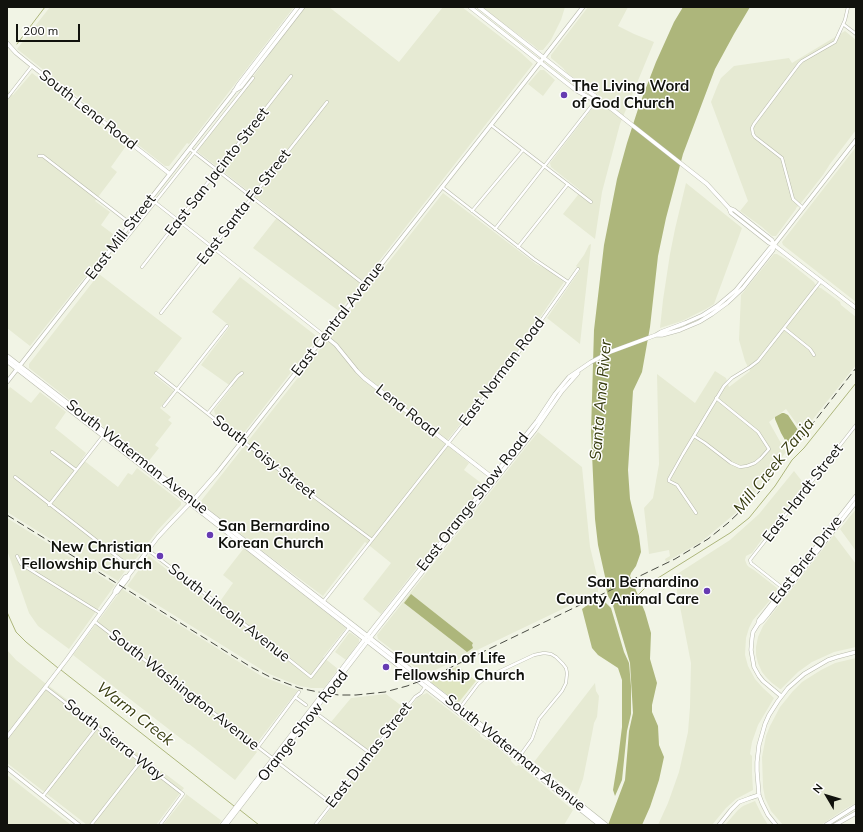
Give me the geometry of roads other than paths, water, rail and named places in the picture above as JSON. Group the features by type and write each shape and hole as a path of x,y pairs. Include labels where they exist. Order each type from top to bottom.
{"main road":[{"name":"East Mill Street","path":"7,382 190,149 298,7"},
{"name":"East Mill Street","path":"234,92 240,87 303,7"},
{"path":"470,7 577,91 592,99 597,99"},
{"path":"479,7 707,184 729,208 734,210 772,240 774,245 856,308"},
{"name":"East Central Avenue","path":"7,737 67,659 125,577 128,576 167,527 207,485 544,58 582,7"},
{"name":"South Lena Road","path":"7,43 16,53 32,66 170,174"},
{"path":"774,245 856,140"},
{"name":"East Orange Show Road","path":"367,639 513,454 538,425 555,394 569,377 597,358 656,335 662,335 690,323 710,311 740,285 774,245"},
{"name":"Lena Road","path":"325,336 336,345 364,378 494,478"},
{"name":"South Waterman Avenue","path":"7,356 18,367 142,466 192,502"},
{"name":"South Waterman Avenue","path":"7,361 18,367"},
{"name":"South Waterman Avenue","path":"104,435 159,474 192,502 458,710 600,825"},
{"path":"142,466 144,465 150,470 159,474"},
{"name":"East Brier Drive","path":"785,590 856,496"},
{"name":"East Brier Drive","path":"781,696 763,681 754,667 751,655 751,645 754,632 759,620 856,502"},
{"name":"South Waterman Avenue","path":"322,604 349,628 367,639 425,687 458,710"},
{"name":"Orange Show Road","path":"224,824 367,639"},
{"path":"776,825 766,812 759,795 757,762 759,745 765,724 774,706 795,681 812,668 830,659 856,652"},
{"path":"7,768 79,825"},
{"path":"719,825 731,810 739,803 759,795"},
{"path":"826,825 856,806"},
{"name":"South Waterman Avenue","path":"583,810 606,825"},
{"path":"835,825 856,813"}],"street":[{"path":"803,208 793,199 782,158 755,137 752,132 752,128 799,64 834,44 846,19 848,7"},
{"path":"843,24 856,34"},
{"path":"7,98 32,66"},
{"name":"East San Jacinto Street","path":"142,267 292,76"},
{"path":"125,240 253,78"},
{"path":"495,229 597,99"},
{"name":"East Santa Fe Street","path":"161,313 327,102"},
{"path":"490,125 591,202"},
{"path":"190,149 365,285"},
{"path":"472,211 523,150"},
{"path":"39,156 43,156 131,224"},
{"path":"518,247 568,184"},
{"path":"442,187 518,247 568,282"},
{"path":"151,199 325,336"},
{"name":"East Norman Road","path":"322,604 506,370 578,269"},
{"path":"696,513 677,485 669,481 669,479 724,386 736,375 758,361 821,281"},
{"path":"164,406 227,326"},
{"path":"784,328 814,354"},
{"name":"South Foisy Street","path":"156,373 301,487 372,540"},
{"path":"208,413 242,373"},
{"path":"694,436 737,466 745,467 753,464 769,448 760,433 716,398"},
{"name":"East Hardt Street","path":"785,590 750,561 856,425"},
{"path":"50,505 104,435"},
{"path":"52,452 76,470"},
{"path":"15,478 133,569"},
{"name":"South Lincoln Avenue","path":"148,550 311,677 349,628"},
{"path":"17,556 21,564 100,613"},
{"name":"South Washington Avenue","path":"94,621 332,804"},
{"path":"458,710 478,684 485,678 534,655 544,653 556,657 563,664 567,673 566,683 562,691 540,719 530,744 518,758"},
{"name":"South Sierra Way","path":"45,687 183,794 160,825"},
{"name":"East Dumas Street","path":"315,825 415,697 421,693 425,687"},
{"path":"258,747 299,692"},
{"path":"296,697 306,706"},
{"path":"320,716 371,754"},
{"path":"43,796 97,727"},
{"path":"91,825 140,761"}],"water":[{"name":"Santa Ana River","path":"683,7 750,7 715,69 683,154 666,218 658,256 650,327 642,372 633,391 628,470 630,499 639,536 641,552 636,566 630,576 645,612 651,633 650,659 657,683 652,712 658,726 659,745 664,757 659,780 642,825 608,825 625,780 629,731 633,713 630,663 612,602 608,596 606,588 595,519 591,432 594,330 604,245 617,179 639,106 656,62 674,22"},
{"path":"782,413 788,415 798,430 798,433 789,442 785,440 775,419 775,417"},
{"path":"411,594 473,643 473,648 467,652 404,603"}],"waterway":[{"path":"17,44 45,7"},
{"name":"Mill Creek Zanja","path":"637,596 650,583 730,533 749,518 775,486 792,460 804,448 856,383"},
{"name":"Warm Creek","path":"7,612 16,632 58,668"},
{"name":"Warm Creek","path":"61,670 234,806"},
{"name":"Warm Creek","path":"240,810 259,825"}],"railway":[{"path":"7,515 251,667 270,677 299,688 323,693 356,695 385,692 431,677 675,559 708,539 728,523 752,500 856,368"}],"place":[{"name":"The Living Word of God Church","path":"564,95"},
{"name":"San Bernardino Korean Church","path":"210,535"},
{"name":"New Christian Fellowship Church","path":"160,556"},
{"name":"San Bernardino County Animal Care","path":"707,591"},
{"name":"Fountain of Life Fellowship Church","path":"386,667"}]}
